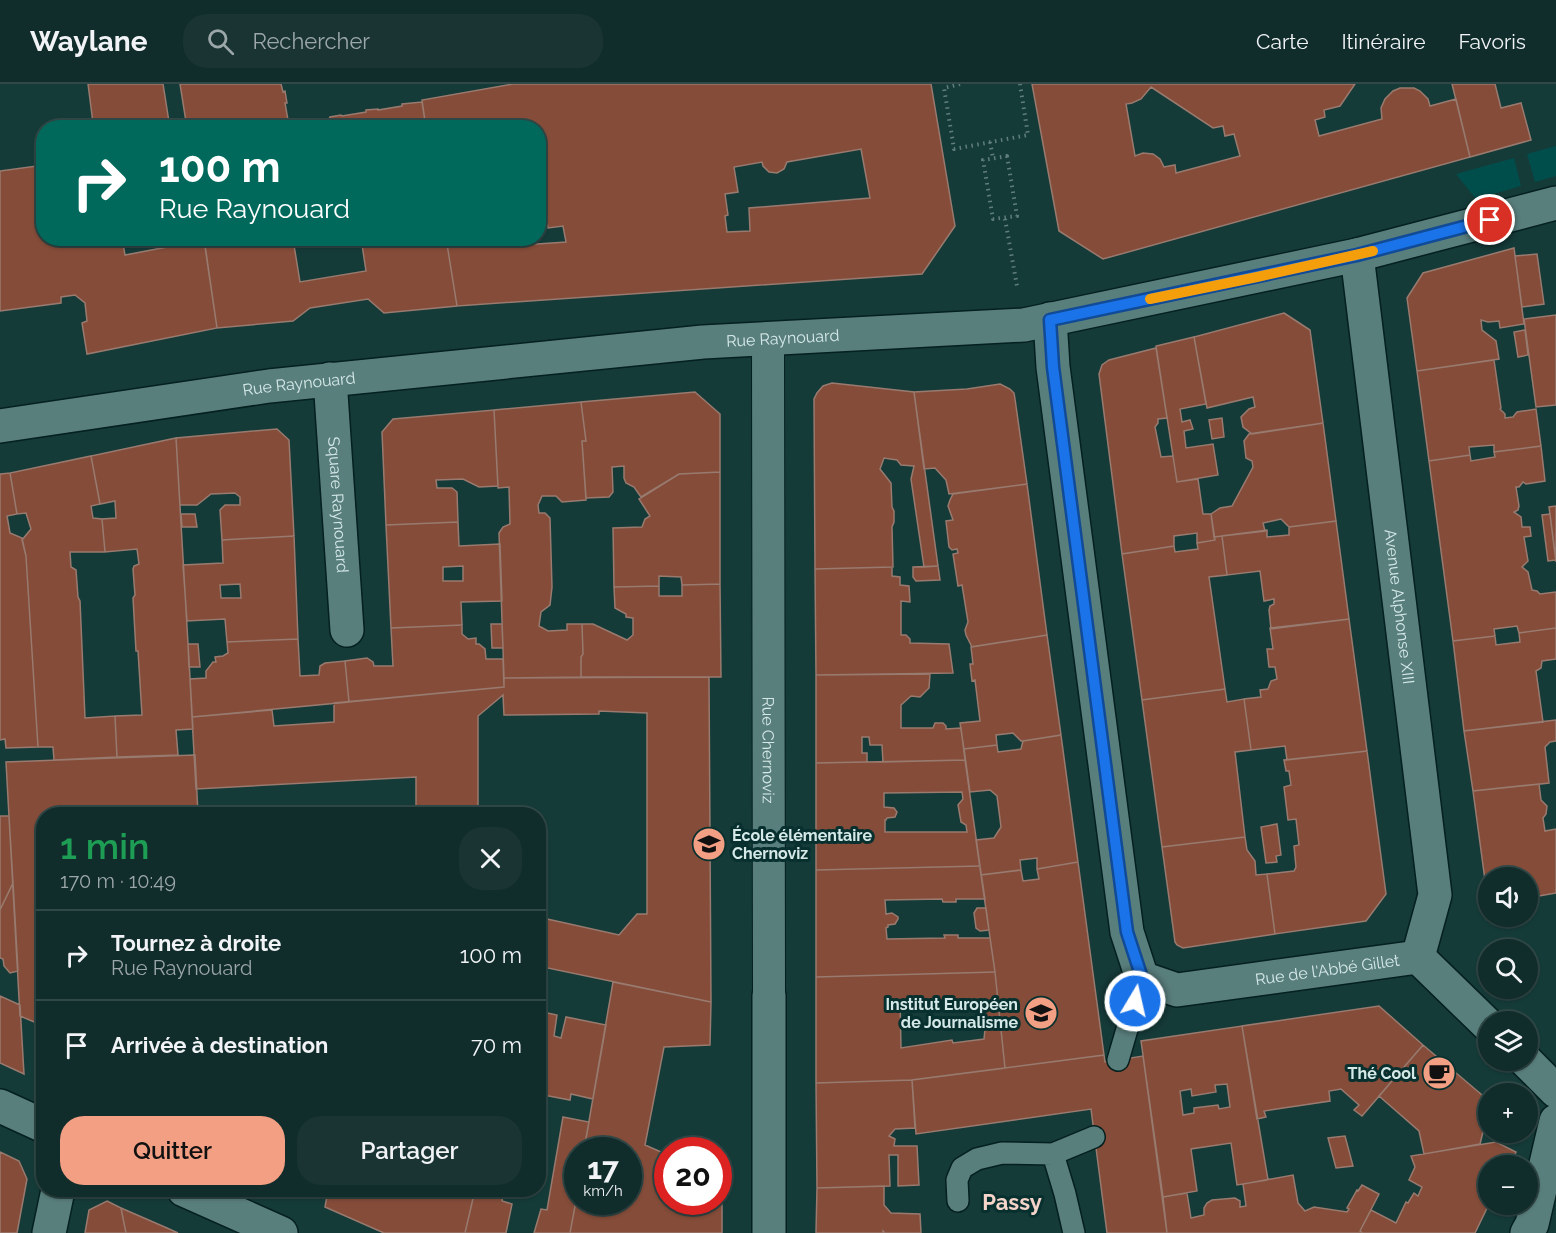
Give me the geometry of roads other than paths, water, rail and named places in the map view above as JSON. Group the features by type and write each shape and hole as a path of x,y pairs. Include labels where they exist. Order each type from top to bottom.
{"street":[{"name":"Rue Raynouard","path":"0,426 330,379 703,342 1037,322 1357,255 1556,203"},
{"name":"Avenue Alphonse XIII","path":"1357,255 1435,895 1418,957"},
{"path":"1037,322 1053,367 1127,932 1142,978"},
{"name":"Rue Chernoviz","path":"768,339 769,1233"},
{"name":"Square Raynouard","path":"330,379 347,630"},
{"name":"Rue de l'Abbé Gillet","path":"1142,978 1178,990 1418,957 1478,1015"},
{"path":"1536,1071 1556,1091"},
{"path":"0,1106 36,1122"},
{"path":"1527,1233 1532,1224 1556,1121"},
{"path":"49,1233 57,1197"},
{"path":"200,1197 281,1233"}],"lane":[{"path":"1118,1060 1142,978"},
{"path":"958,1201 957,1180 962,1168 977,1159 1002,1154 1053,1154 1094,1137"},
{"path":"1053,1154 1074,1233"}],"place":[{"name":"École élémentaire Chernoviz","path":"709,844"},
{"name":"Institut Européen de Journalisme","path":"1041,1013"},
{"name":"Thé Cool","path":"1439,1073"}],"district":[{"name":"Passy","path":"1012,1202"}]}
